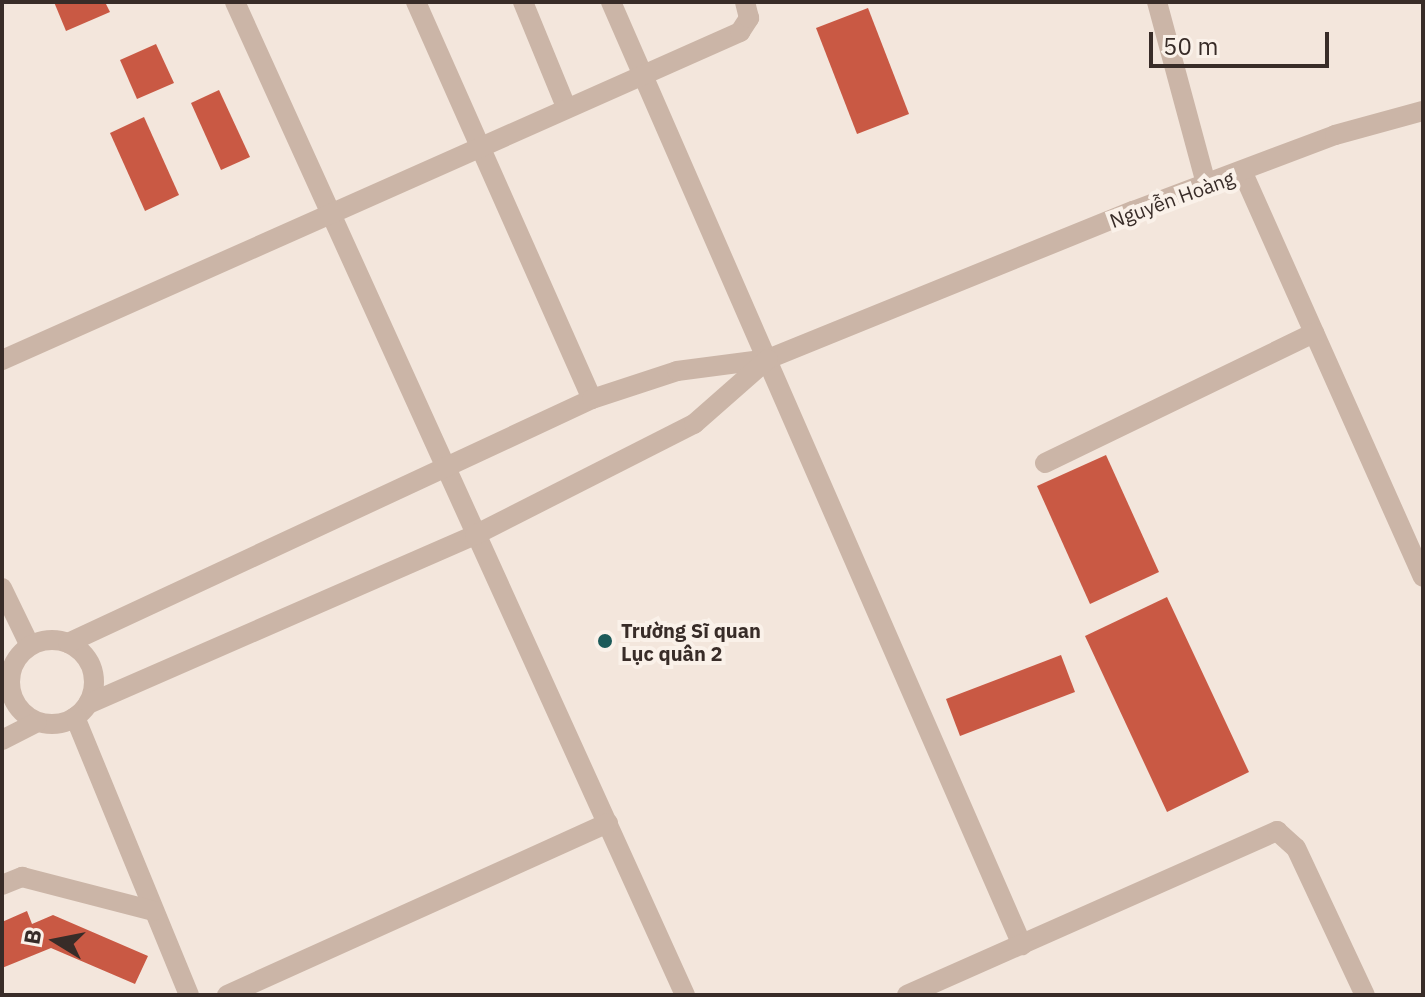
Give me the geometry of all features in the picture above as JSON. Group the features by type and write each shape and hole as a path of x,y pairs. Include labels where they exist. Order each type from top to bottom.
{"street":[{"path":"235,2 444,470 685,995"},
{"path":"416,2 592,399"},
{"path":"523,2 566,107"},
{"path":"611,2 1022,945"},
{"path":"2,360 333,217 641,71 740,32 749,18 745,2"},
{"path":"1157,2 1206,184"},
{"name":"Nguyễn Hoàng","path":"768,359 1335,135 1423,111"},
{"path":"1243,173 1423,577"},
{"path":"1045,463 1314,333"},
{"path":"37,722 17,706 7,669 30,646 68,643 592,399 677,371 768,359"},
{"path":"2,740 37,722 82,710 475,535 694,424 768,359"},
{"path":"2,588 30,646"},
{"path":"68,643 92,672 82,710 153,911 189,995"},
{"path":"227,995 608,823"},
{"path":"907,995 1277,831 1296,848 1365,995"},
{"path":"2,885 22,877 153,911"}],"building":[{"path":"54,2 105,2 110,12 66,31"},
{"path":"868,8 909,114 857,134 816,28"},
{"path":"156,44 174,83 137,99 120,60"},
{"path":"219,90 250,157 221,170 191,103"},
{"path":"144,117 179,195 145,211 110,133"},
{"path":"1106,455 1159,572 1090,604 1037,486"},
{"path":"1167,597 1249,772 1167,812 1085,636"},
{"path":"1061,655 1075,692 960,736 946,699"},
{"path":"27,911 32,924 53,915 148,956 135,984 51,948 2,968 2,922"}],"place":[{"name":"Trường Sĩ quan Lục quân 2","path":"605,641"}]}
